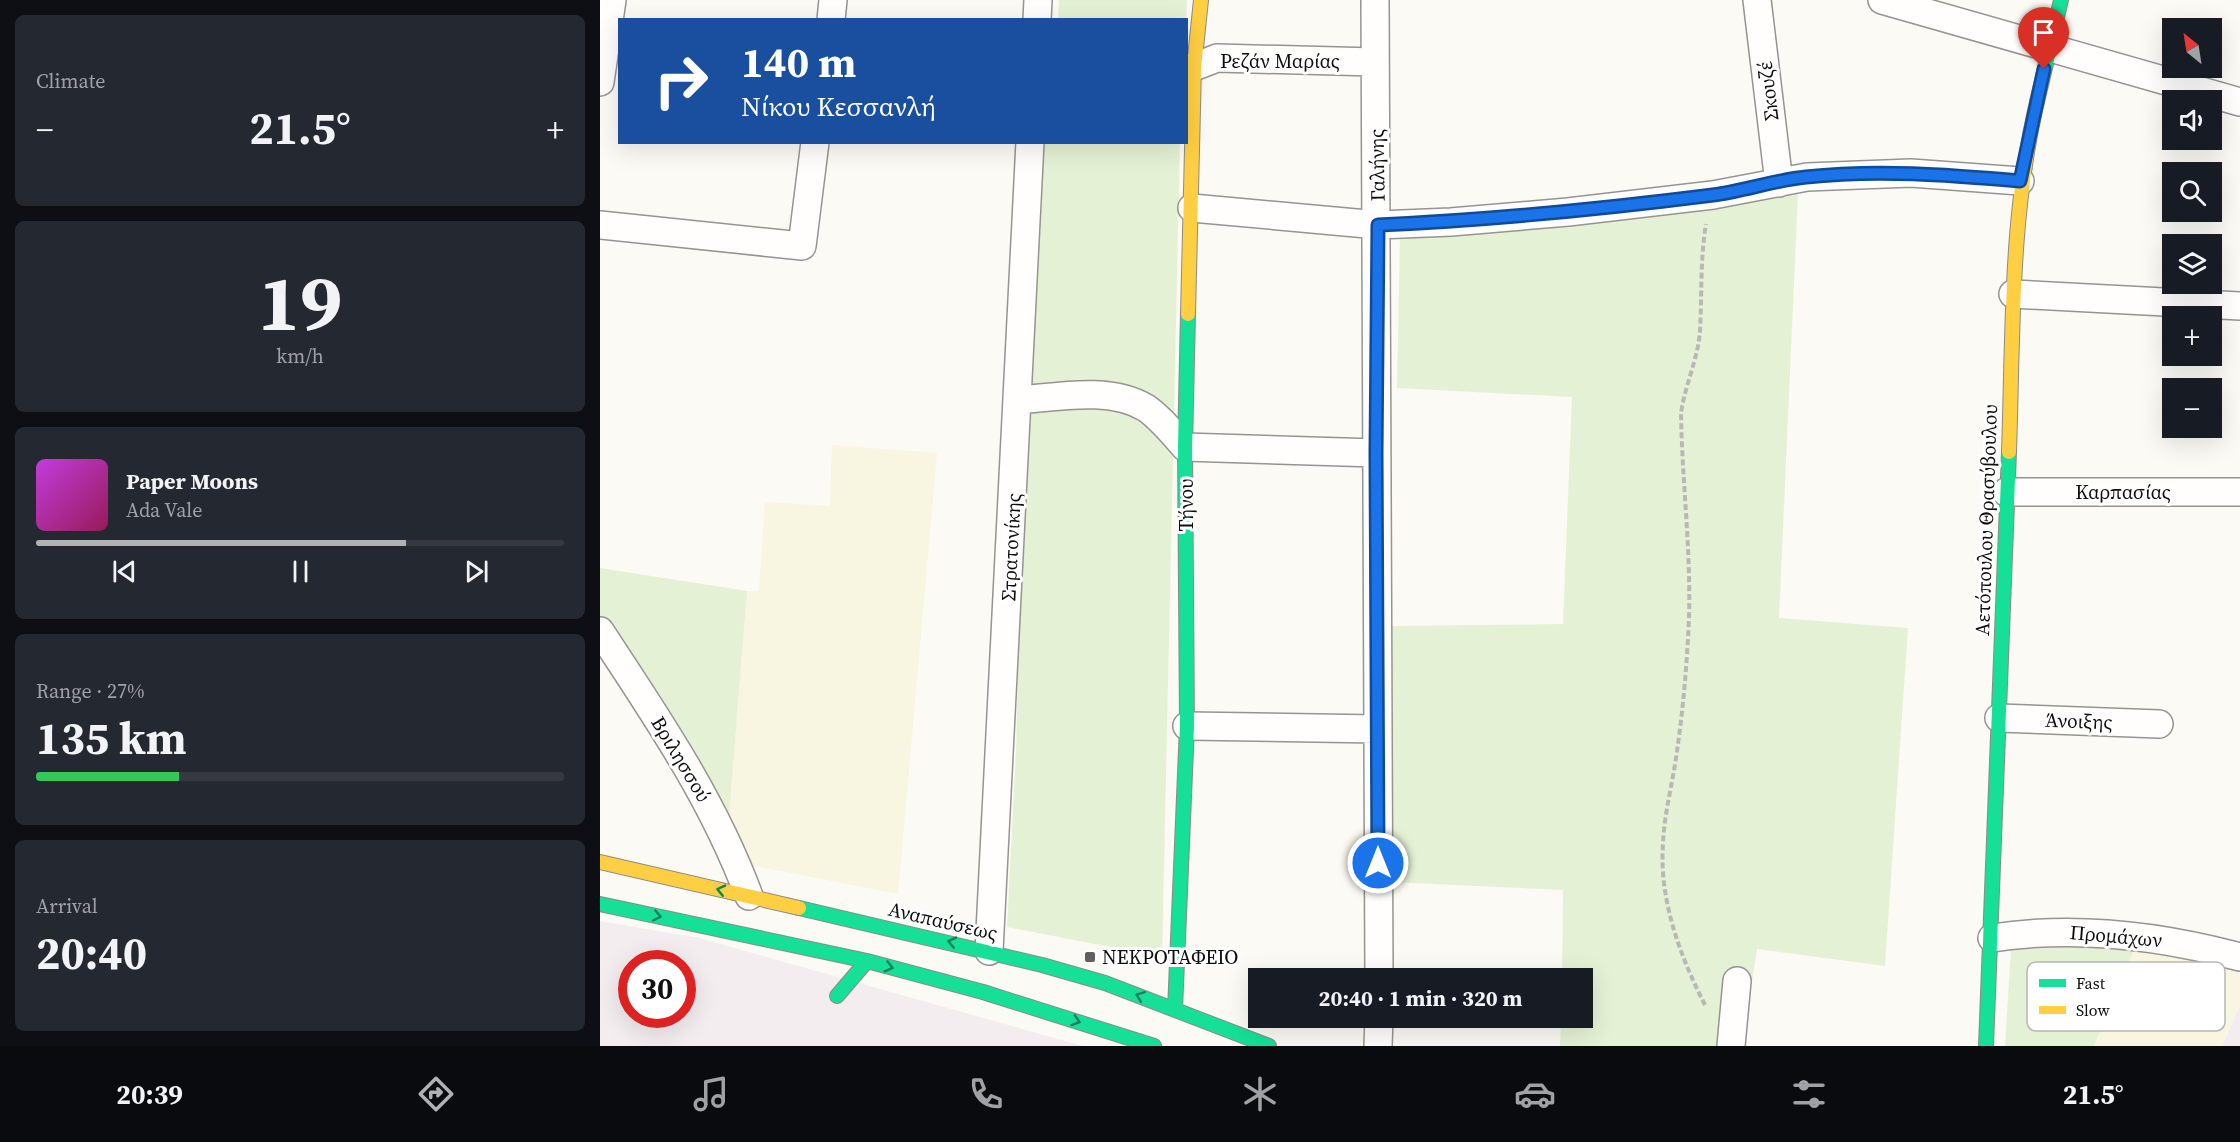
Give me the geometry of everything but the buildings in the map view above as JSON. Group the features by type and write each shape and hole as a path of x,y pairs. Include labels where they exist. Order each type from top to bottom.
{"street":[{"path":"600,82 612,0"},
{"path":"831,18 833,0"},
{"path":"1037,18 1038,0"},
{"name":"Τήνου","path":"1175,1010 1187,726 1185,447 1192,208 1190,69 1201,0"},
{"name":"Γαλήνης","path":"1376,0 1378,968"},
{"name":"Σκουζέ","path":"1756,0 1779,183"},
{"path":"1882,0 2240,102"},
{"name":"Αετόπουλου Θρασύβουλου","path":"1986,1046 2000,718 2013,294 2020,181 2048,49 2061,0"},
{"name":"Ρεζάν Μαρίας","path":"1190,69 1217,58 1375,62"},
{"path":"600,225 802,246 815,144"},
{"name":"Στρατονίκης","path":"989,951 1030,144"},
{"path":"1192,208 1378,225 1451,222 1568,212 1713,195 1807,177 1911,173 2020,181"},
{"path":"2013,294 2240,306"},
{"path":"1018,400 1118,397 1147,409 1185,447 1376,453"},
{"name":"Καρπασίας","path":"2006,492 2240,492"},
{"name":"Βριλησσού","path":"600,631 707,800 734,856 749,896"},
{"name":"Άνοιξης","path":"2000,718 2159,724"},
{"path":"1187,726 1378,729"},
{"name":"Αναπαύσεως","path":"600,862 989,951 1105,983 1175,1010 1232,1039 1269,1046"},
{"path":"600,904 867,961 983,992 1154,1046"},
{"path":"716,928 719,946"},
{"name":"Προμάχων","path":"1992,938 2030,932 2109,933 2159,939 2240,957"},
{"path":"837,996 867,961"},
{"path":"1731,1046 1737,981"},
{"path":"1378,1028 1378,1046"}],"path":[{"path":"1713,195 1701,258 1700,332 1696,357 1684,388 1681,413 1690,565 1689,619 1677,755 1663,844 1665,886 1686,967 1709,1013 1731,1046"}],"shaded area":[{"path":"832,445 937,453 898,894 750,865 728,829 747,591 759,591 765,502 830,506"},
{"path":"600,921 699,938 1083,1046 600,1046"},
{"path":"2134,950 2211,962 2129,962"},
{"path":"2225,966 2240,970 2240,1005 2222,1046 2094,1046 2100,1031 2225,1031"},
{"path":"2240,1005 2240,1046 2222,1046"}],"green space":[{"path":"1059,0 1187,0 1186,18 1058,18"},
{"path":"1043,144 1180,144 1162,957 1007,927 1016,751 1023,483 1039,151"},
{"path":"1798,194 1779,618 1908,628 1885,966 1757,949 1742,1046 1560,1046 1561,1028 1593,1028 1593,968 1562,968 1563,890 1390,882 1391,626 1563,624 1572,397 1397,388 1400,239"},
{"path":"600,568 747,591 728,829 600,618"},
{"path":"2069,945 2134,950 2129,962 2027,962 2027,1031 2100,1031 2094,1046 2005,1046 2011,949"}],"traffic: fast":[{"path":"2037,102 2061,0"},
{"path":"1175,1010 1187,726 1185,447 1188,314"},
{"path":"1986,1046 2009,452"},
{"path":"600,904 867,961 983,992 1154,1046"},
{"path":"799,908 1042,965 1105,983 1269,1046"},
{"path":"837,996 867,961"}],"traffic: slow":[{"path":"1188,314 1194,67 1201,0"},
{"path":"2009,452 2017,232 2028,145 2037,102"},
{"path":"600,862 799,908"}],"place":[{"name":"ΝΕΚΡΟΤΑΦΕΙΟ","path":"1090,957"}],"route":[{"path":"1378,863 1376,453 1378,225 1451,222 1568,212 1755,189 1807,177 1911,173 2020,181 2044,69"}]}
